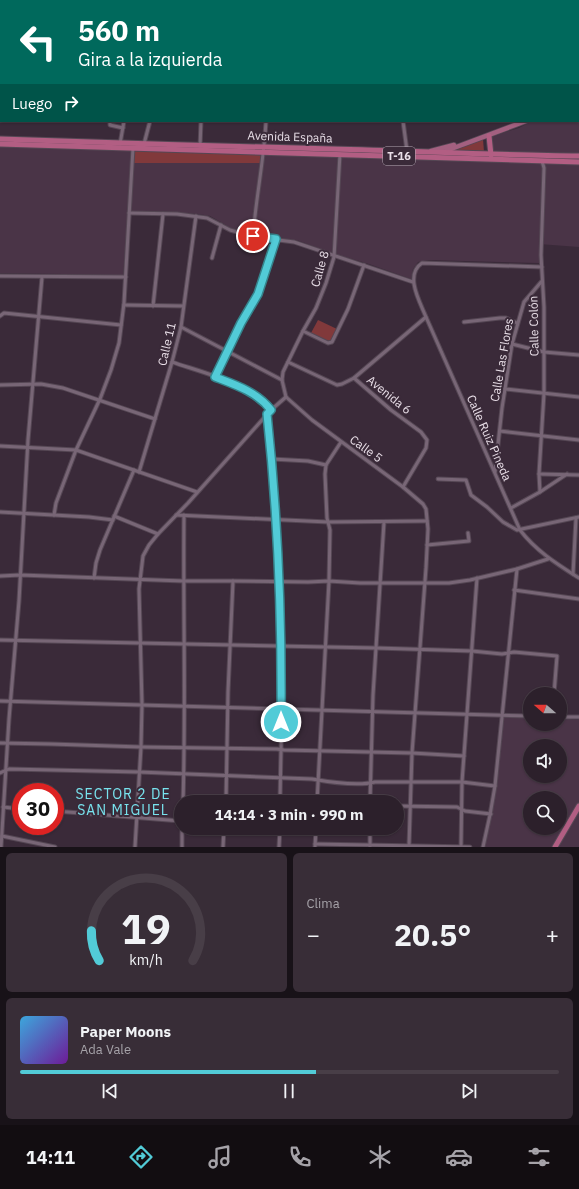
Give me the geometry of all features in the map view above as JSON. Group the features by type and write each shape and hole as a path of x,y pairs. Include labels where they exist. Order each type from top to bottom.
{"highway":[{"path":"489,136 491,154"},
{"name":"Avenida España","path":"0,139 120,144 133,147 144,144 200,148"},
{"name":"Avenida España","path":"0,144 579,156"},
{"name":"Avenida España","path":"264,150 579,162"},
{"path":"556,847 579,806"}],"main road":[{"path":"434,157 524,122"},
{"name":"T-16","path":"424,152 472,141"}],"street":[{"path":"110,122 110,125 123,128"},
{"path":"120,144 124,122"},
{"path":"144,144 150,122"},
{"path":"200,148 201,122"},
{"path":"253,236 256,198 264,150 266,122"},
{"path":"404,122 407,152"},
{"path":"54,515 56,503 76,450 100,400 119,343 126,278 133,147"},
{"name":"Calle 8","path":"282,380 283,372 316,308 326,283 334,256 340,154"},
{"name":"Calle Colón","path":"540,492 539,474 544,393 544,307 542,267 544,168 542,161"},
{"path":"129,213 196,216 207,218 230,230 253,236 306,245 334,256 413,282 415,271 422,263 542,267"},
{"path":"153,306 163,214"},
{"name":"Calle 11","path":"139,472 172,362 181,326 196,216"},
{"path":"212,258 221,225"},
{"path":"215,377 241,323 258,294 276,239"},
{"path":"303,331 328,343 332,342 348,309 364,265"},
{"path":"0,276 126,278"},
{"path":"1,847 1,822 4,807 7,743 16,641 28,448 40,317 42,277"},
{"name":"Calle Las Flores","path":"495,473 505,389 517,323 524,302 542,281"},
{"name":"Calle Ruiz Pineda","path":"413,282 426,317 520,530 525,537 548,559 579,578"},
{"path":"124,305 183,306"},
{"path":"0,316 4,313 121,325"},
{"path":"354,378 426,317"},
{"path":"464,322 506,318 517,323"},
{"path":"135,847 142,704 139,580 145,551 158,534 267,414 286,397 282,380 227,352 181,326"},
{"path":"512,344 544,352 579,354"},
{"path":"172,362 238,386 253,394 265,403 271,410"},
{"name":"Avenida 6","path":"288,362 337,385 354,378 391,410 425,436 426,448 403,487"},
{"path":"0,385 49,385 100,400 155,419"},
{"path":"505,389 579,397"},
{"name":"Calle 5","path":"286,397 312,420 403,487 423,504 426,509 427,545 421,650 412,753 409,846"},
{"path":"267,414 276,520 282,645 280,795"},
{"path":"500,431 579,440"},
{"path":"317,795 329,581 330,530 325,486 326,465 341,442"},
{"path":"0,446 76,450 197,492"},
{"path":"272,459 308,461 326,465"},
{"path":"94,578 97,559 134,470"},
{"path":"539,474 579,475"},
{"path":"511,508 540,492 567,474"},
{"path":"438,479 466,480 471,495 513,529 520,530 577,518 573,574"},
{"path":"0,512 113,518 158,534"},
{"path":"176,515 328,522 427,521"},
{"path":"183,795 185,748 185,644 183,581 184,515"},
{"path":"370,795 376,648 384,522"},
{"path":"427,545 469,541 468,532"},
{"path":"0,576 20,574 139,580 329,581 425,584 449,583 477,578 517,569 548,559"},
{"path":"483,847 491,814 495,786 517,569"},
{"path":"461,847 462,782 477,578"},
{"path":"226,795 233,581"},
{"path":"514,590 579,599"},
{"path":"0,640 141,644 282,645 326,648 472,651 508,654 514,652 557,656 555,687"},
{"path":"0,701 523,716"},
{"path":"567,717 579,717"},
{"path":"0,743 412,753 464,756"},
{"path":"0,773 9,769 184,773 318,780 331,782 462,782 495,786"},
{"path":"404,806 457,807 465,811 491,814"},
{"path":"4,807 12,808"},
{"path":"64,812 137,816 174,820"},
{"path":"182,835 182,847"},
{"path":"223,847 224,835"},
{"path":"279,847 280,835"},
{"path":"315,835 315,846 470,847"},
{"path":"370,835 370,846"},
{"path":"2,836 55,847"}],"shaded area":[{"path":"530,122 579,122 579,247 539,244 539,263 429,260 418,262 413,269 411,279 299,241 231,228 210,216 165,212 128,212 123,275 0,273 0,142 492,156 491,136 519,128"},
{"path":"483,139 484,152 454,150"},
{"path":"133,149 264,152 262,163 132,163"},
{"path":"318,320 337,329 331,343 311,333"},
{"path":"502,716 523,717 523,731 567,731 567,719 579,720 579,847 484,847 492,813"}],"district":[{"name":"SECTOR 2 DE SAN MIGUEL","path":"123,802"}],"route":[{"path":"253,236 276,239 258,294 241,323 215,377 253,394 265,403 271,410 267,414 273,471 281,601 281,722"}]}
